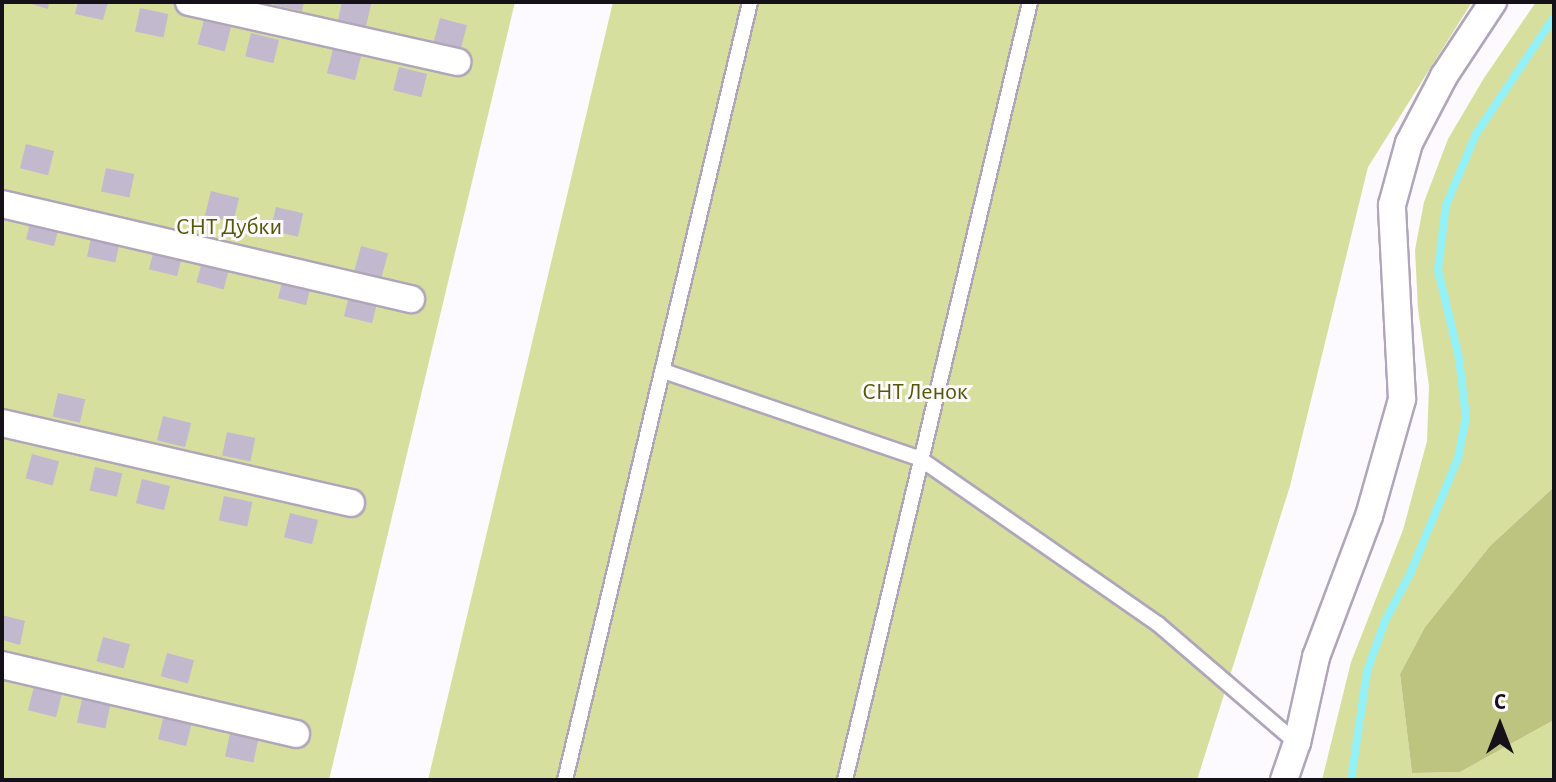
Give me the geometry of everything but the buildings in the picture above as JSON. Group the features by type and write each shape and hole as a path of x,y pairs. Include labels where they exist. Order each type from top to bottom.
{"street":[{"path":"189,2 457,62"},
{"path":"1284,780 1297,743 1316,657 1369,516 1402,399 1392,205 1409,143 1444,76 1493,2"},
{"path":"2,204 411,299"},
{"path":"2,423 351,503"},
{"path":"2,665 296,734"}],"lane":[{"path":"565,780 750,2"},
{"path":"845,780 919,458 1030,2"},
{"path":"663,371 919,458 1158,624 1297,743"}],"green space":[{"name":"СНТ Дубки","path":"2,2 515,2 329,780 2,780"},
{"name":"СНТ Ленок","path":"613,2 1472,2 1368,167 1290,486 1197,780 428,780"},
{"path":"1536,2 1554,2 1554,487 1490,546 1425,627 1400,674 1412,773 1460,772 1554,720 1554,780 1322,780 1351,662 1403,530 1427,441 1429,386 1418,309 1415,250 1424,202 1448,139 1484,78"},
{"path":"1554,487 1554,720 1460,772 1412,773 1400,674 1425,627 1490,546"}],"waterway":[{"path":"1351,780 1367,671 1385,621 1410,574 1458,458 1466,417 1459,358 1438,270 1446,205 1476,134 1554,17"}]}
